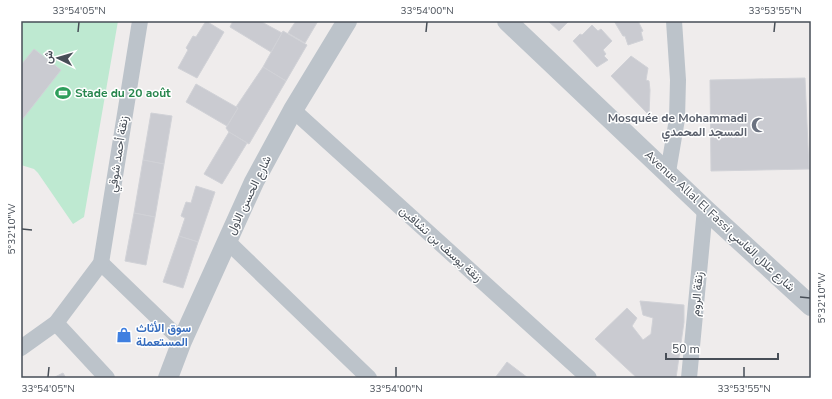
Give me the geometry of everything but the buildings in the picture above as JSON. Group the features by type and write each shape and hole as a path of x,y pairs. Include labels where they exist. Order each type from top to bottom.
{"street":[{"name":"زنقة أحمد شوقي","path":"101,263 140,21"},
{"name":"شارع الحسن الاول","path":"168,378 182,341 254,182 292,110 347,21"},
{"name":"Avenue Allal El Fassi شارع علال الفاسي","path":"507,21 668,172 705,209 811,306"},
{"path":"668,172 678,119 678,80 674,21"},
{"name":"زنقة يوسف بن تشافين","path":"292,110 589,378"},
{"name":"زنقة الروم","path":"689,378 705,209"},
{"path":"227,241 369,378"},
{"path":"21,348 56,323 101,263 182,341"},
{"path":"56,323 107,378"}],"green space":[{"name":"Stade du 20 août","path":"21,21 118,21 84,217 73,224 38,173 34,169 21,165"}],"place":[{"name":"Stade du 20 août","path":"63,93"},
{"name":"Mosquée de Mohammadi المسجد المحمدي","path":"759,125"},
{"name":"سوق الأثاث المستعملة","path":"124,335"}]}
